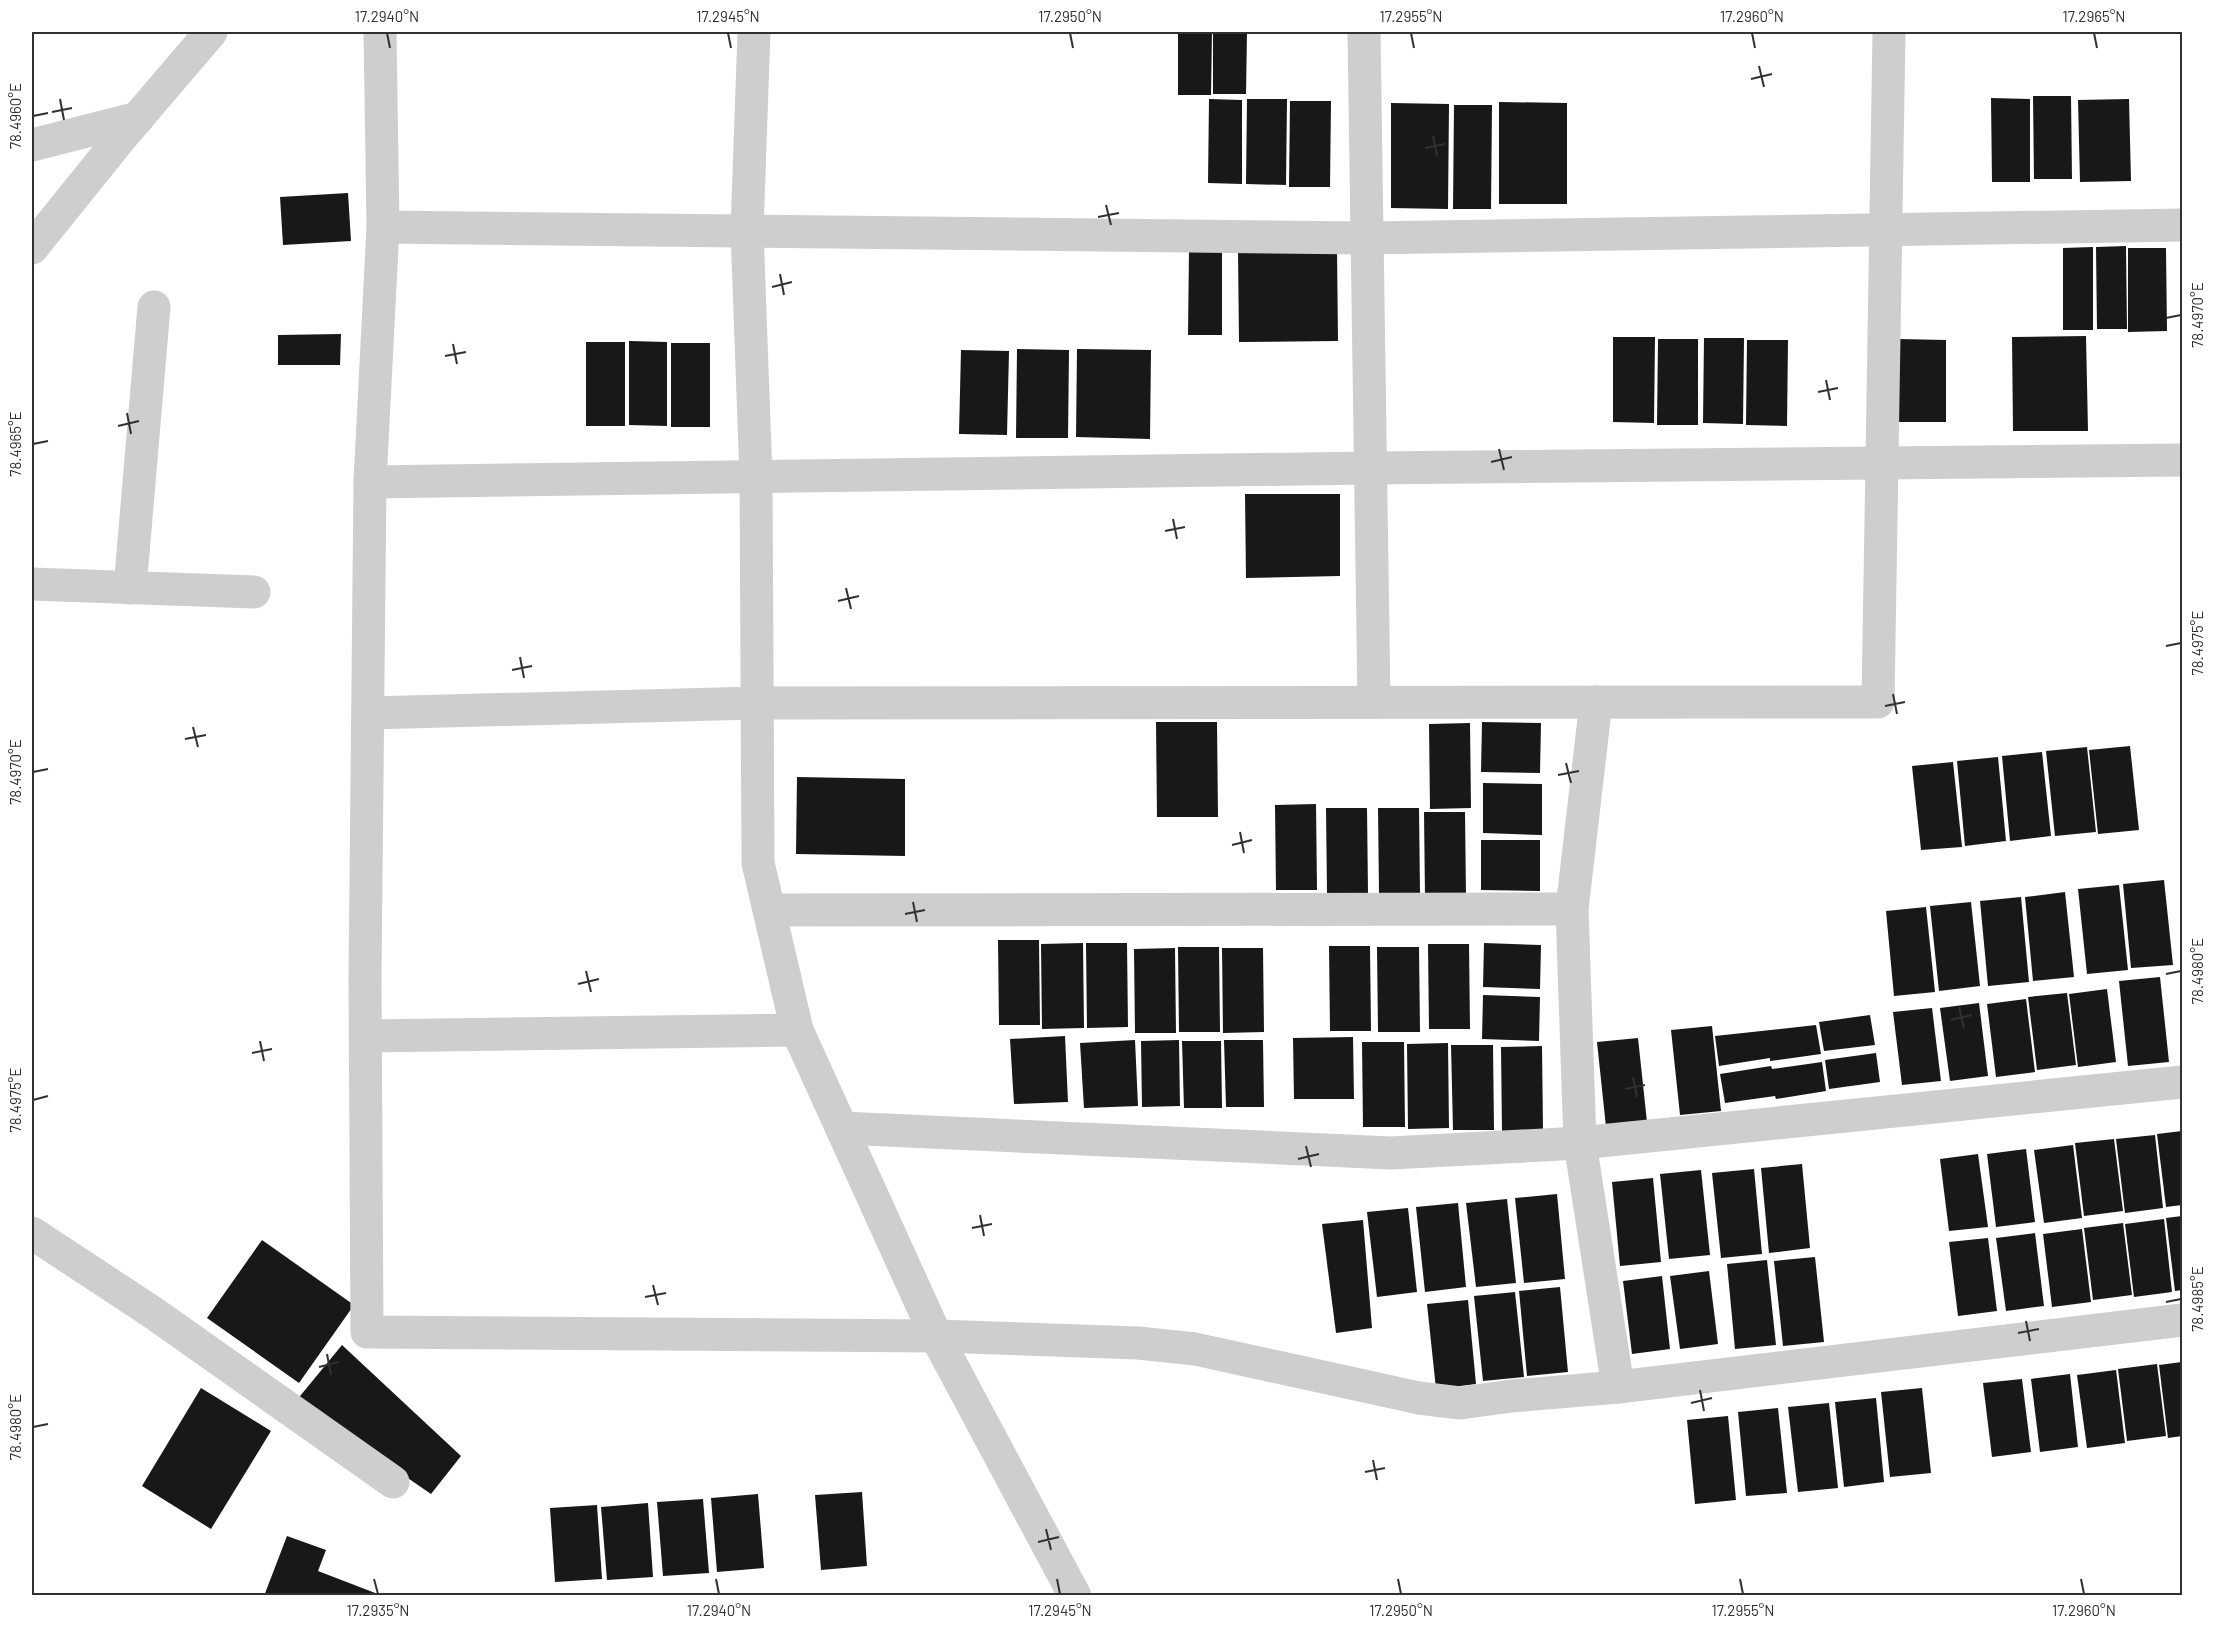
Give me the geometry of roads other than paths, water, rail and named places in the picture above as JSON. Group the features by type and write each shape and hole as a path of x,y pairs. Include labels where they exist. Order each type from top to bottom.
{"street":[{"path":"32,248 211,32"},
{"path":"380,32 383,227 370,482 365,977 367,1332 936,1336 1138,1343 1195,1349 1419,1398 1460,1404 1512,1396 1618,1387 2182,1320"},
{"path":"754,32 747,230 756,477 758,863 797,1030 936,1336 1075,1596"},
{"path":"1364,32 1374,702"},
{"path":"369,713 756,703 1878,702 1889,32"},
{"path":"32,145 138,118"},
{"path":"383,227 1367,238 2182,225"},
{"path":"130,588 154,307"},
{"path":"370,482 1370,468 2182,460"},
{"path":"32,584 254,592"},
{"path":"1596,702 1572,909 1580,1143 1618,1387"},
{"path":"769,910 1572,909"},
{"path":"367,1036 797,1030"},
{"path":"842,1128 1391,1153 1458,1151 1580,1143 2182,1082"},
{"path":"32,1233 152,1312 393,1482"}]}
